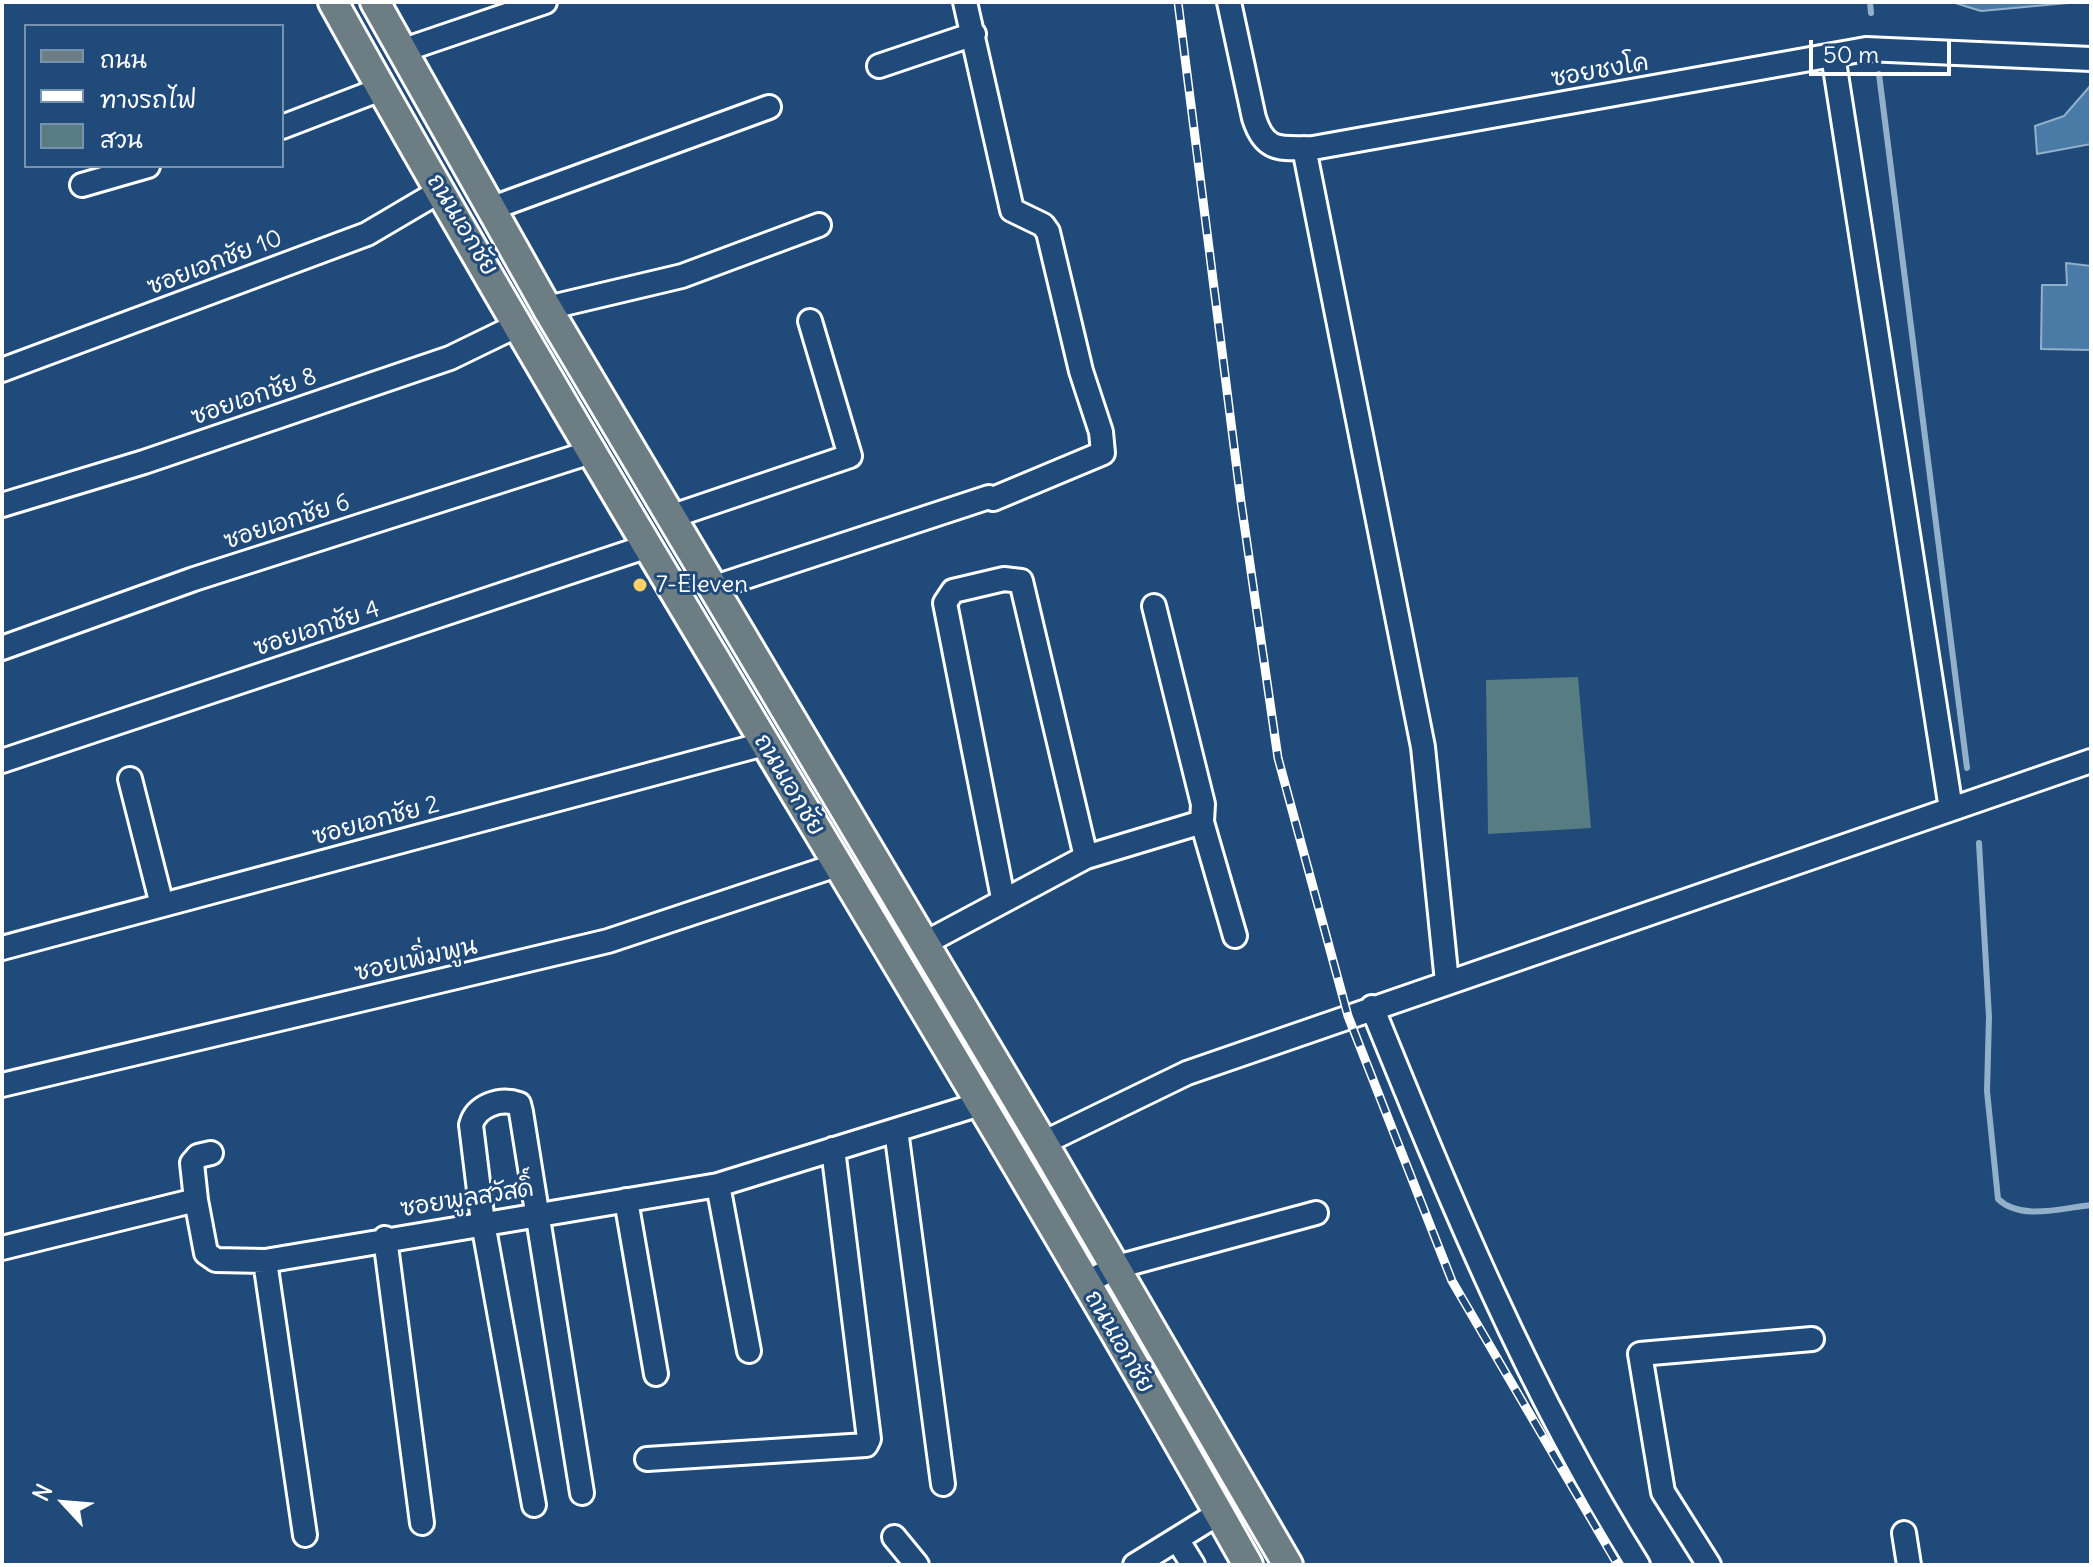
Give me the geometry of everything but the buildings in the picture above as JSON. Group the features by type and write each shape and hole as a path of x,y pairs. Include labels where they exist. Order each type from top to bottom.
{"main road":[{"name":"ถนนเอกชัย","path":"333,2 591,452 980,1104 1248,1565"},
{"name":"ถนนเอกชัย","path":"375,2 547,308 1043,1143 1288,1565"}],"street":[{"path":"401,51 545,2"},
{"path":"715,587 989,497 993,499 1103,453 1101,432 1081,371 1048,232 1043,225 1012,210 965,2"},
{"name":"ซอยชงโค","path":"1229,2 1260,136 1276,149 1304,148 1866,49 2091,59"},
{"path":"879,66 974,34"},
{"path":"1833,55 1951,809"},
{"path":"284,126 381,89"},
{"path":"490,209 769,107"},
{"path":"1304,148 1423,747 1447,982"},
{"path":"82,185 141,168"},
{"name":"ซอยเอกชัย 10","path":"2,370 367,234 440,191"},
{"path":"547,308 682,276 819,225"},
{"path":"673,516 850,456 810,321"},
{"name":"ซอยเอกชัย 8","path":"2,505 144,462 450,358 518,325"},
{"name":"ซอยเอกชัย 6","path":"2,648 194,579 591,452"},
{"name":"ซอยเอกชัย 4","path":"2,761 648,546"},
{"path":"1003,898 945,603 953,591 1004,579 1021,581 1086,857"},
{"path":"1154,606 1203,804 1202,822 1235,936"},
{"name":"ซอยเอกชัย 2","path":"2,948 764,744"},
{"path":"1043,1143 1187,1073 2091,761"},
{"path":"130,779 162,905"},
{"path":"925,943 1003,898 1086,857 1202,822"},
{"name":"ซอยเพิ่มพูน","path":"2,1085 608,941 837,865"},
{"path":"1372,1007 1471,1249 1584,1475 1638,1565"},
{"path":"534,1505 483,1223 471,1125 474,1114 480,1109 509,1100 519,1104 521,1112 582,1493"},
{"name":"ซอยพูลสวัสดิ์","path":"196,1200 206,1253 216,1260 265,1261 385,1238 718,1185 980,1104"},
{"path":"896,1130 943,1484"},
{"path":"647,1459 866,1445 869,1439 833,1149"},
{"path":"2,1248 196,1200 192,1163 198,1156 211,1153"},
{"path":"718,1185 749,1351"},
{"path":"626,1200 656,1374"},
{"path":"1085,1284 1113,1268 1316,1213"},
{"path":"385,1238 422,1523"},
{"path":"265,1261 305,1535"},
{"path":"1709,1565 1663,1492 1640,1354 1812,1339"},
{"path":"1135,1565 1219,1513"},
{"path":"1904,1533 1909,1565"},
{"path":"894,1537 917,1565"},
{"path":"1177,1539 1193,1565"}],"green space":[{"path":"1578,677 1591,828 1488,834 1486,680"}],"water":[{"path":"1952,2 2079,2 1981,11"},
{"path":"2091,85 2091,144 2037,154 2035,126 2064,116"},
{"path":"2066,263 2091,266 2091,350 2041,349 2042,285 2067,285"}],"waterway":[{"path":"1870,2 1871,13"},
{"path":"1879,74 1967,768"},
{"path":"1979,843 1989,1017 1987,1091 1998,1199 2007,1206 2030,1211 2091,1205"}],"railway":[{"path":"1178,2 1241,502 1278,758 1348,1016 1452,1281 1618,1565"}],"place":[{"name":"7-Eleven","path":"640,585"}]}
